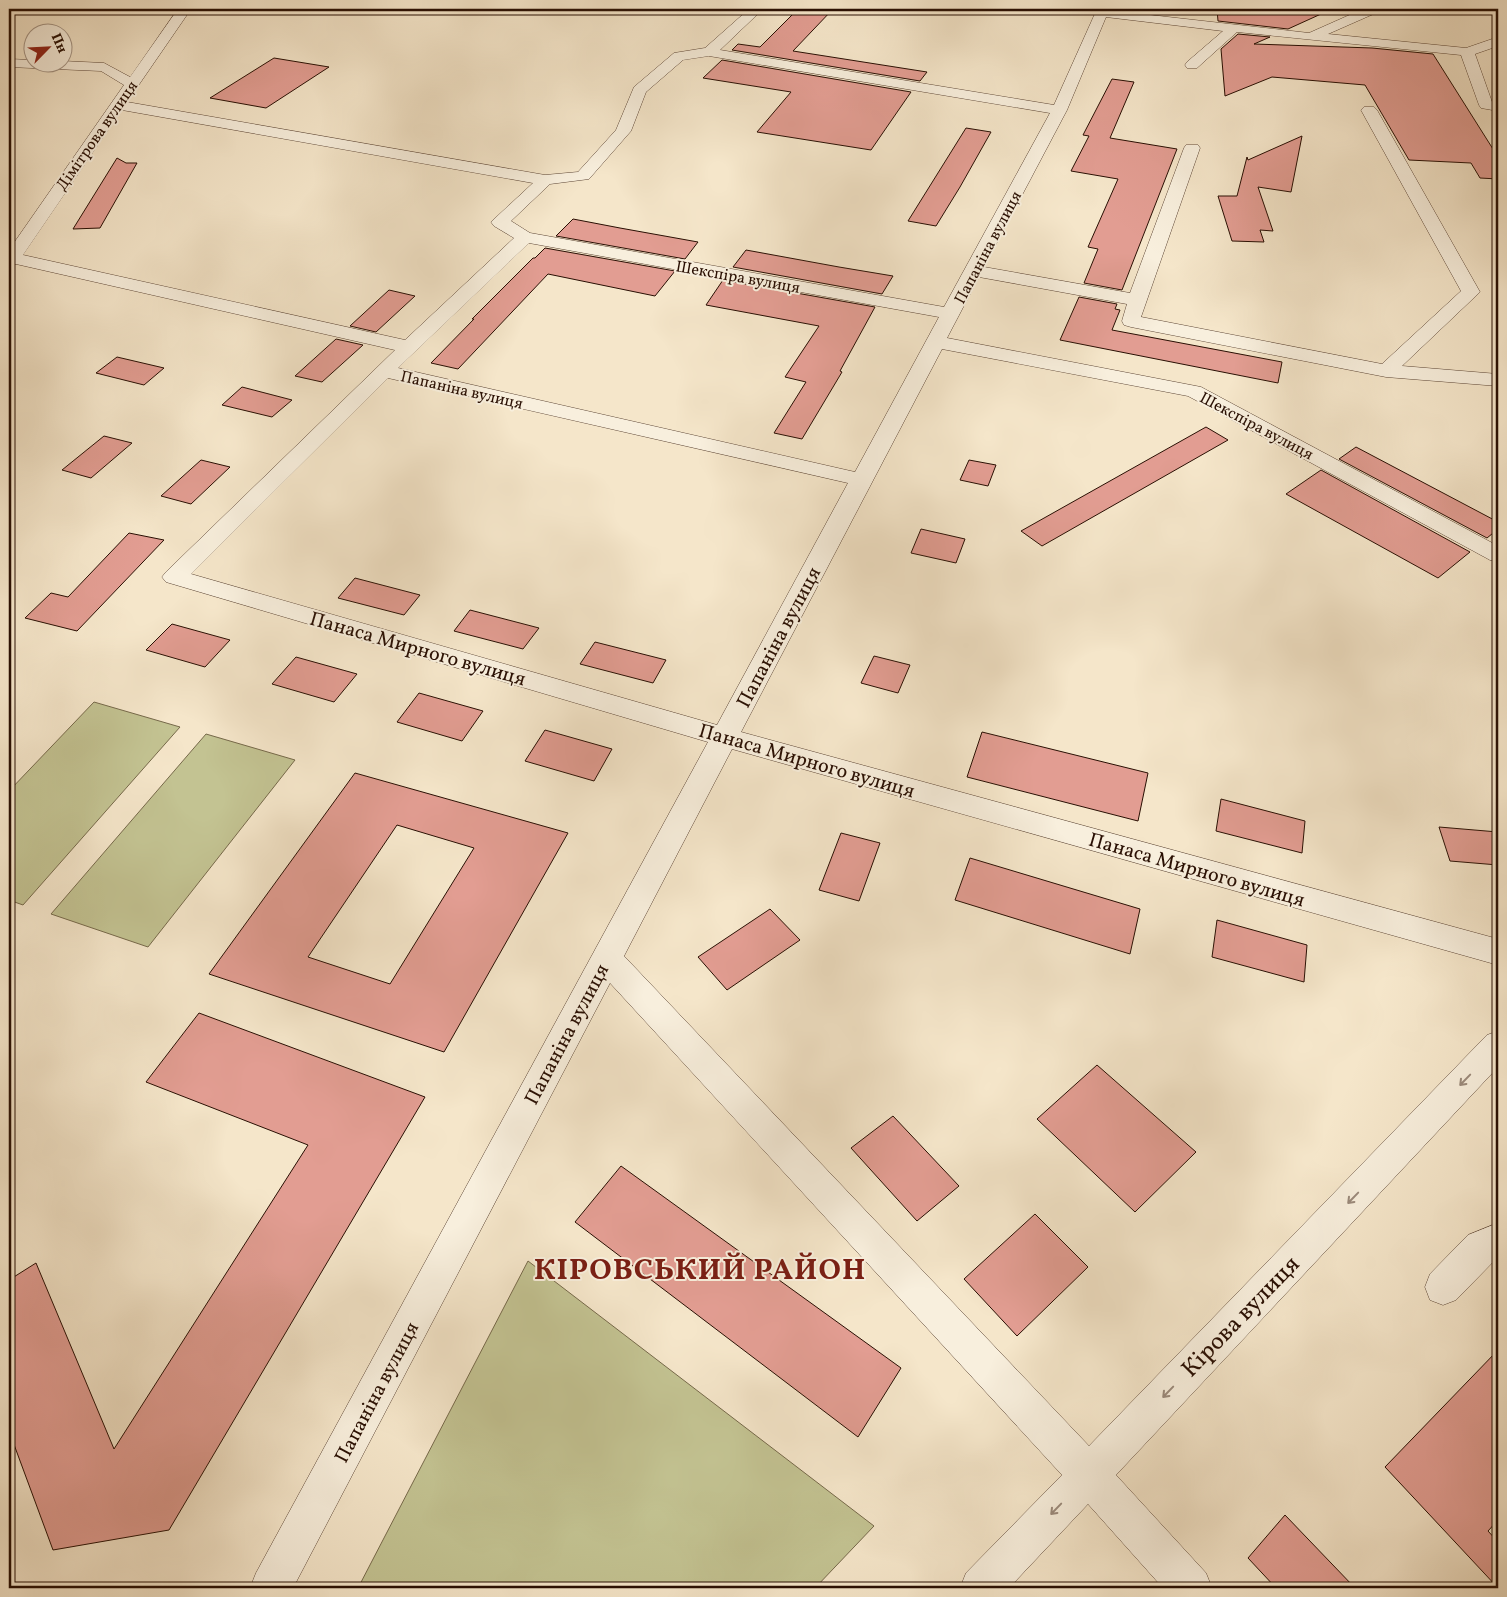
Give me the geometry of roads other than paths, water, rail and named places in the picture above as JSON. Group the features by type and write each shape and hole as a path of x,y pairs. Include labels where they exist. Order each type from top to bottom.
{"street":[{"name":"Дімітрова вулиця","path":"10,260 184,9"},
{"path":"709,52 756,9"},
{"path":"1310,37 1374,9"},
{"path":"1102,10 1310,37 1467,52 1498,41"},
{"name":"Папаніна вулиця","path":"271,1588 1059,110 1102,10"},
{"path":"1192,65 1234,28"},
{"path":"118,105 545,180 583,176 622,131 639,90 679,56 709,52 1059,110"},
{"path":"1467,52 1493,110"},
{"path":"9,63 104,67 132,84"},
{"path":"1368,110 1472,292 1386,371"},
{"path":"1192,148 1130,321 1386,371 1498,380"},
{"path":"525,237 500,222 545,180"},
{"name":"Шекспіра вулиця","path":"525,237 951,314"},
{"name":"Панаса Мирного вулиця","path":"525,237 384,371 174,577 725,738 1498,952"},
{"path":"10,260 410,347"},
{"path":"974,271 1137,300"},
{"name":"Шекспіра вулиця","path":"935,342 1194,391 1498,555"},
{"name":"Папаніна вулиця","path":"384,371 862,480"},
{"path":"607,959 1089,1475 1191,1588"},
{"name":"Кірова вулиця","path":"981,1588 1498,1045"},
{"path":"1443,1287 1482,1248 1498,1240"}],"district":[{"name":"КІРОВСЬКИЙ РАЙОН","path":"700,1269"}]}
